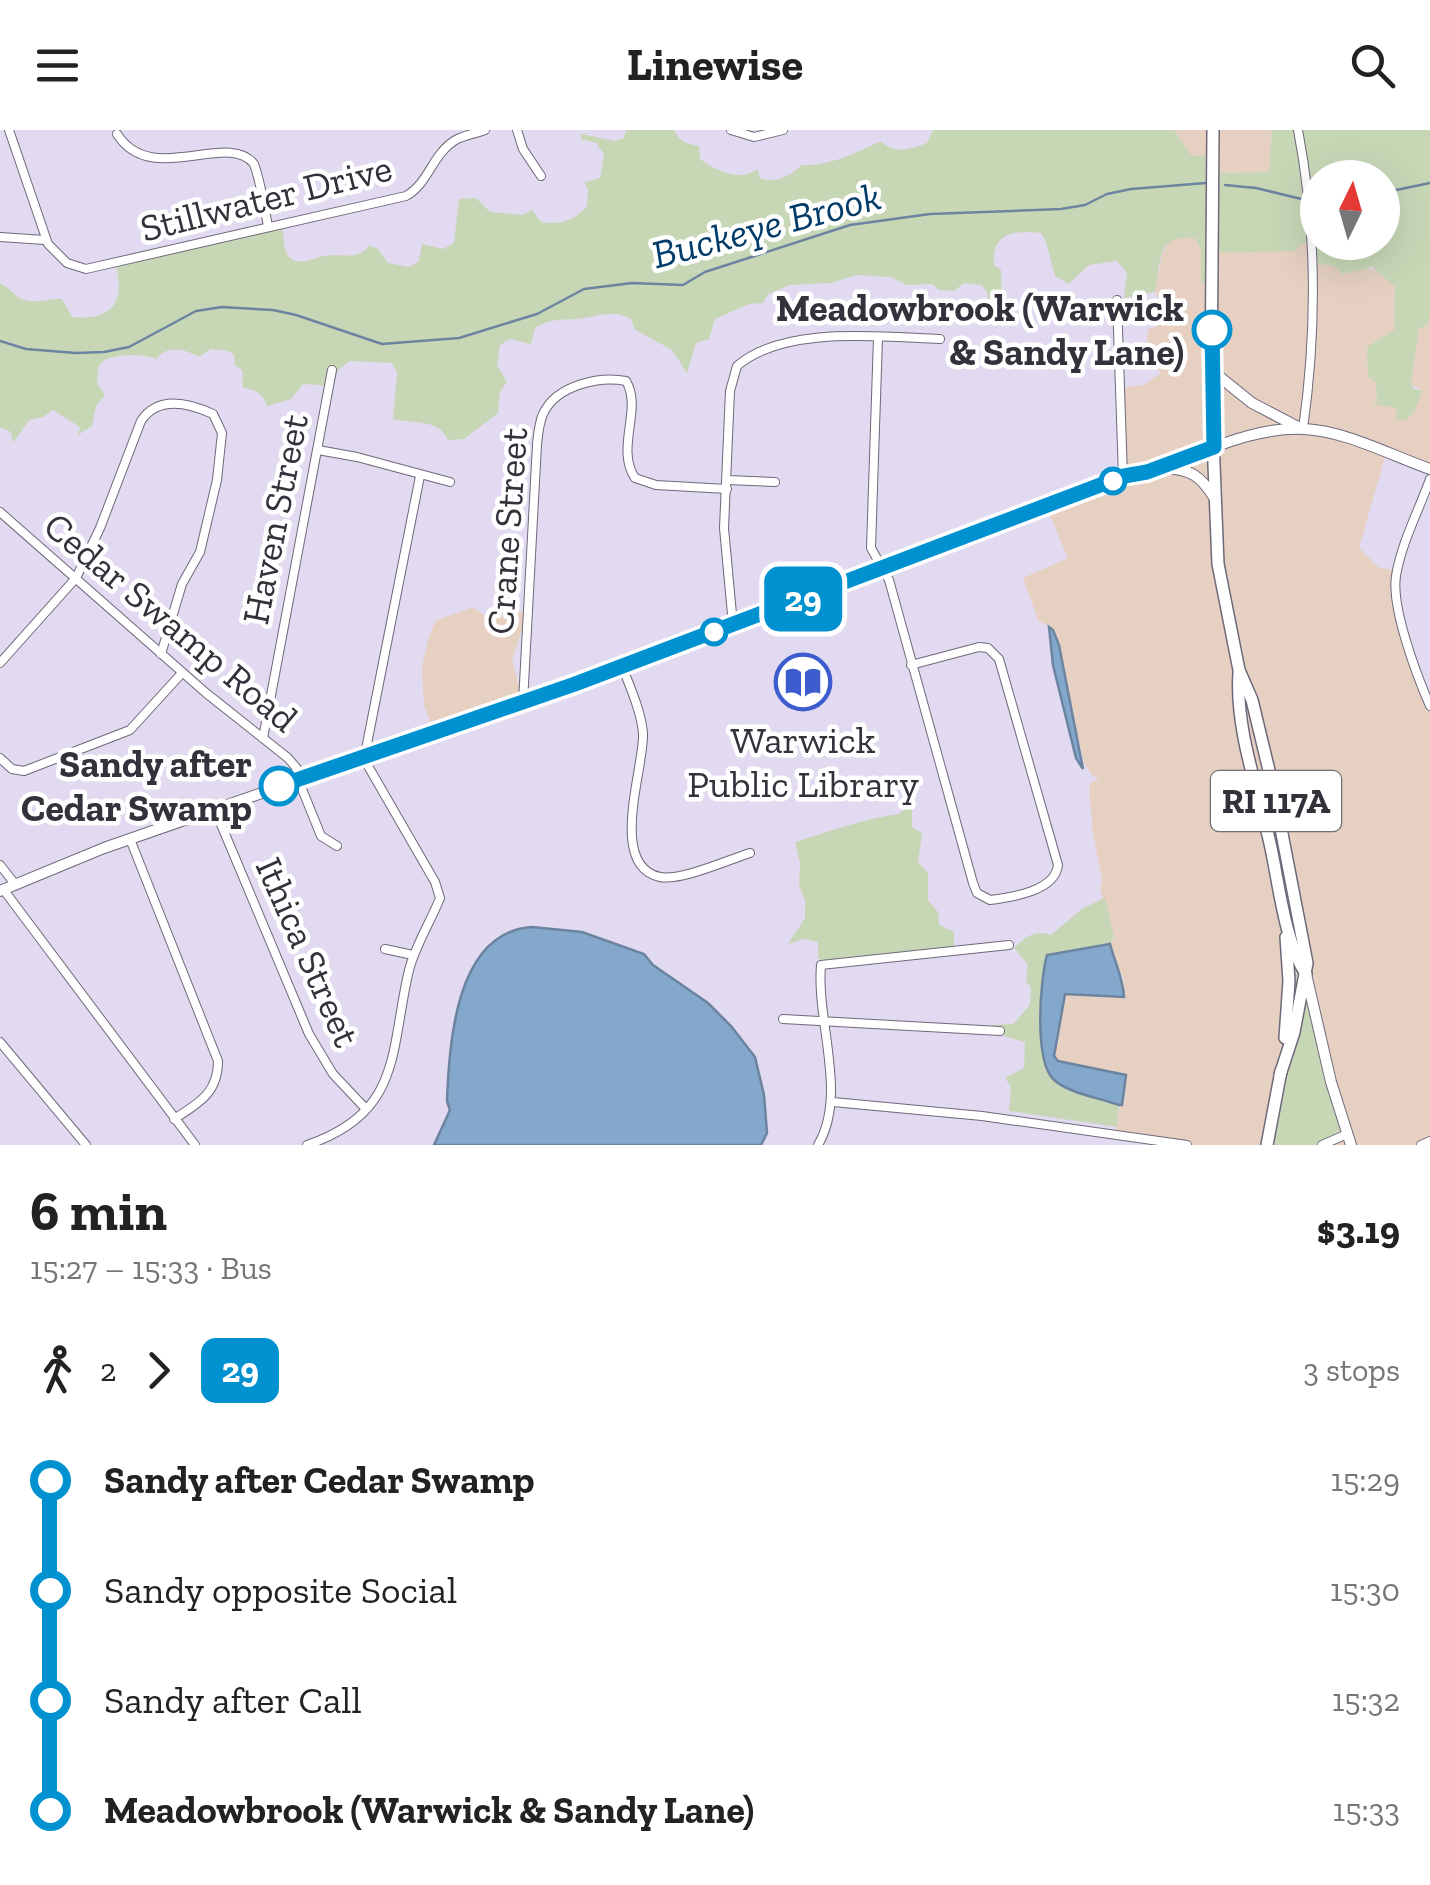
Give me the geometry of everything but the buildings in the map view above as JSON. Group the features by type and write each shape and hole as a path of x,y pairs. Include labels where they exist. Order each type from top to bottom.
{"main road":[{"name":"RI 117A","path":"1212,130 1211,370 1219,567 1239,670 1252,700 1268,761 1306,968 1294,1032 1280,1075"},
{"path":"1211,370 1252,402 1303,429"},
{"path":"2,890 301,778 622,666 1124,476 1256,434 1303,429 1340,436 1430,469"},
{"path":"1158,468 1196,474 1215,500"},
{"name":"RI 117A","path":"1239,670 1238,690 1248,748 1282,903 1289,982 1280,1075 1266,1145"},
{"path":"1282,903 1299,964 1306,968 1349,1140"}],"street":[{"path":"0,237 46,240 10,130"},
{"path":"446,130 450,144 485,130"},
{"path":"517,130 523,149 540,176"},
{"path":"731,130 754,137 782,130"},
{"path":"1298,130 1308,184 1314,270 1303,429"},
{"path":"118,134 129,148 144,154 191,144"},
{"path":"234,141 254,164 268,226"},
{"name":"Stillwater Drive","path":"46,240 67,263 92,268 406,196 421,185 450,144"},
{"path":"1118,300 1124,476"},
{"path":"733,625 724,547 732,378 738,366 758,353 797,341 832,337 940,339"},
{"path":"878,338 871,548 883,568 911,665 977,893 983,899 994,900 1048,884 1058,865 999,659 988,648 980,647 911,665"},
{"name":"Haven Street","path":"263,738 332,370"},
{"name":"Crane Street","path":"523,702 537,445 542,413 552,401 563,392 594,381 626,380 631,397 627,457 636,478 656,485 727,485"},
{"path":"0,662 76,578 147,412 157,404 167,403 213,414 222,432 217,480 200,552 182,584 161,654"},
{"path":"318,450 450,482"},
{"path":"308,1145 335,1134 383,1086 392,1066 414,955 437,907 439,893 364,759 420,476"},
{"path":"1430,479 1398,566 1395,587 1430,706"},
{"path":"727,485 775,482"},
{"name":"Cedar Swamp Road","path":"0,512 182,673 288,758 301,778"},
{"path":"622,666 642,729 643,750 631,813 633,843 641,863 662,878 750,854"},
{"path":"0,758 12,769 24,771 130,730 182,673"},
{"path":"301,778 321,836 337,846"},
{"name":"Ithica Street","path":"215,810 308,1034 333,1074 365,1108"},
{"path":"130,840 218,1061 216,1080 209,1094 174,1119"},
{"path":"0,865 15,884"},
{"path":"2,890 194,1145"},
{"path":"818,1145 828,1126 833,1102 821,965 1010,945"},
{"path":"384,950 414,955"},
{"path":"784,1020 1000,1030"},
{"path":"0,1042 86,1145"},
{"path":"833,1102 1018,1120 1187,1145"},
{"path":"1322,1145 1349,1140"},
{"path":"1421,1145 1430,1141"}],"shaded area":[{"path":"1174,130 1272,130 1269,172 1213,173 1191,156"},
{"path":"1179,236 1196,239 1201,249 1202,283 1213,253 1300,244 1300,260 1334,266 1343,274 1361,267 1380,271 1395,287 1394,330 1368,377 1376,381 1377,402 1407,416 1422,391 1411,384 1419,328 1428,325 1430,314 1430,468 1386,453 1359,548 1379,568 1396,570 1401,617 1430,704 1430,1145 1321,1145 1343,1131 1284,1074 1267,1145 1194,1145 1115,1132 1126,1075 1058,1061 1054,1056 1065,994 1124,997 1123,977 1110,944 1114,936 1100,889 1102,880 1093,834 1089,790 1091,782 1100,779 1084,763 1054,630 1038,620 1023,578 1068,558 1049,513 1119,491 1121,388 1143,385 1161,373 1155,364 1155,348 1146,345 1148,329 1158,326 1161,302 1155,292 1162,254 1170,240"},
{"path":"473,607 492,621 506,611 528,612 512,660 523,701 434,733 424,705 422,667 428,640 435,621"}],"green space":[{"path":"626,130 674,130 684,141 699,146 700,159 713,167 736,175 757,169 760,178 772,180 787,176 802,165 834,161 881,141 897,149 915,147 927,143 933,130 1174,130 1192,156 1212,156 1214,173 1269,172 1272,130 1430,130 1430,314 1428,325 1419,328 1411,384 1423,391 1406,420 1397,420 1396,408 1370,403 1377,402 1376,382 1368,377 1367,347 1394,330 1395,287 1372,267 1343,274 1334,266 1315,260 1400,260 1400,160 1300,160 1300,244 1296,251 1213,253 1212,283 1201,283 1201,249 1196,239 1183,238 1167,245 1160,260 1155,292 1124,298 1127,273 1117,261 1089,265 1069,284 1055,276 1041,233 1022,232 1006,236 996,246 994,265 1001,270 1002,303 987,313 988,294 982,285 964,283 954,291 939,290 932,284 907,285 890,277 857,275 831,283 790,285 768,294 763,303 749,304 715,319 709,339 696,343 687,373 672,350 634,329 632,320 626,317 608,314 547,322 535,328 531,344 510,339 500,345 497,365 507,382 500,392 498,413 464,439 448,440 431,425 393,419 397,372 392,363 350,361 338,370 333,386 303,384 291,399 267,406 258,393 243,388 242,370 235,365 234,355 211,349 199,357 176,350 157,359 126,355 103,361 97,383 105,395 96,406 92,426 78,435 80,427 53,410 29,420 13,443 11,432 0,427 0,283 25,300 62,299 72,317 97,316 117,299 115,264 281,223 286,251 295,261 354,255 369,246 377,248 388,263 410,267 419,261 422,244 443,249 454,243 459,199 476,198 490,212 523,215 532,210 541,222 572,218 587,206 588,189 584,182 600,178 604,154 596,143 581,139 581,134 615,141 624,138"},
{"path":"909,804 912,827 922,833 918,862 928,873 928,900 938,912 939,925 954,932 954,951 823,963 818,957 818,942 804,939 788,944 805,918 795,842 899,814"},
{"path":"1105,898 1114,936 1110,944 1047,955 1041,1038 1059,1084 1119,1105 1117,1127 1009,1111 1011,1087 1005,1078 1024,1068 1025,1042 1000,1031 985,1031 993,1025 1013,1024 1030,1005 1028,965 1014,948 1026,937 1051,935 1083,908"},
{"path":"1298,961 1343,1131 1321,1145 1267,1145 1284,1074"}],"water":[{"path":"1049,627 1059,645 1083,769 1076,758 1053,665"},
{"path":"532,927 582,932 644,954 653,965 708,1003 755,1057 767,1133 761,1145 434,1145 450,1110 450,1050 462,994 472,969 487,948 507,933"},
{"path":"1110,944 1124,997 1065,994 1054,1056 1058,1061 1126,1075 1122,1105 1075,1092 1053,1079 1047,1069 1041,1037 1042,982 1047,955"}],"waterway":[{"name":"Buckeye Brook","path":"0,341 26,349 104,352 129,347 196,311 222,307 296,315 382,344 459,338 537,314 584,289 632,283 683,285 705,272 850,225 930,214 1061,209 1131,189 1206,183"},
{"name":"Buckeye Brook","path":"1400,189 1430,183"},
{"name":"Buckeye Brook","path":"1225,185 1300,199"}],"bus line":[{"name":"29","path":"279,786 575,684 1124,476 1147,472 1214,447 1212,330"}],"place":[{"name":"Meadowbrook (Warwick & Sandy Lane)","path":"1212,330"},
{"name":"Warwick Public Library","path":"803,682"},
{"name":"Sandy after Cedar Swamp","path":"279,786"}]}
